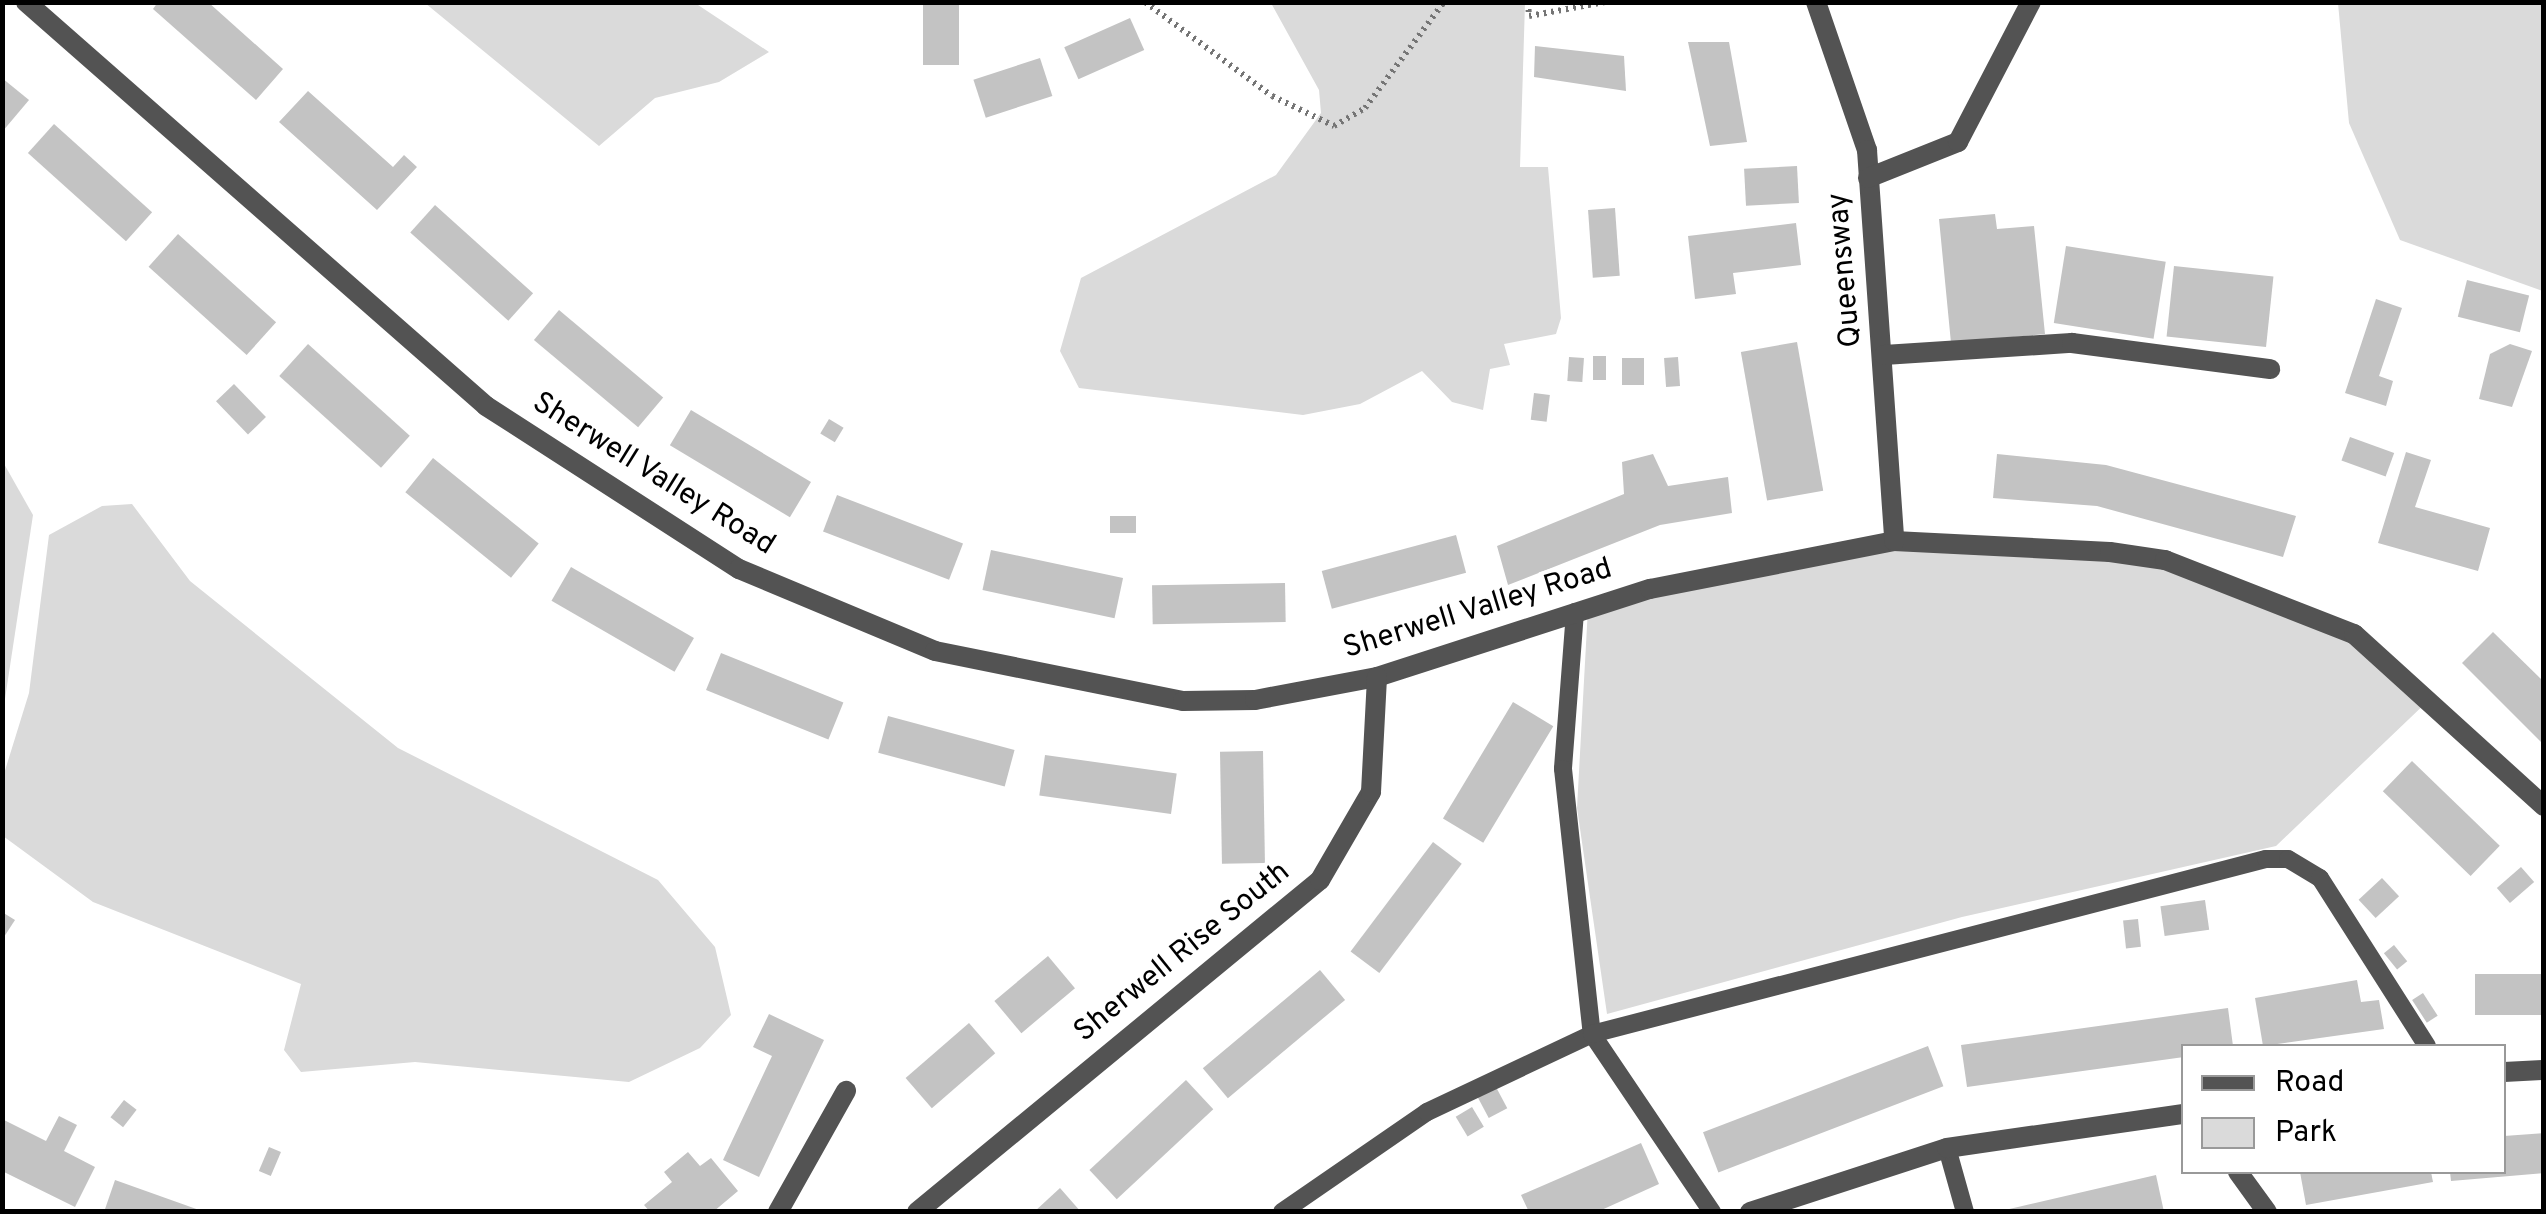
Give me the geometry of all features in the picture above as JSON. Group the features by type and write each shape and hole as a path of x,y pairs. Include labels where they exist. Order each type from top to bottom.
{"street":[{"name":"Sherwell Valley Road","path":"26,2 486,406 739,569 935,651 1165,698 1255,700 1377,677 1574,612 1894,541 2165,560 2354,634 2544,806"},
{"name":"Queensway","path":"1816,2 1856,101 1868,178 1884,355 1894,541"},
{"path":"1868,178 1958,142 2030,2"},
{"path":"1884,355 2072,343 2270,368"},
{"name":"Sherwell Rise South","path":"916,1212 1320,880 1371,792 1377,677"},
{"path":"2506,1072 2544,1070"},
{"path":"778,1212 846,1091"},
{"path":"1750,1212 1947,1148 2181,1114"},
{"path":"2239,1174 2267,1212"}],"lane":[{"path":"1574,612 1563,770 1592,1034 1712,1212"},
{"path":"1282,1212 1427,1112 1592,1034 2288,859 2320,878 2425,1044"},
{"path":"1947,1148 1965,1212"}],"path":[{"path":"1145,2 1272,96 1334,126 1365,108 1444,2"},
{"path":"1528,2 1529,16 1604,2"}],"green space":[{"path":"425,3 695,3 769,52 719,82 655,98 599,146"},
{"path":"1271,3 1525,3 1520,167 1548,167 1561,318 1556,334 1504,344 1510,365 1490,369 1483,410 1452,402 1422,371 1360,404 1303,415 1079,388 1060,351 1081,278 1276,175 1321,113 1319,90"},
{"path":"2338,3 2543,3 2543,291 2400,240 2349,123"},
{"path":"2,462 33,515 3,712"},
{"path":"132,504 190,581 398,748 658,880 715,947 731,1015 700,1048 629,1082 415,1062 301,1072 284,1050 301,984 93,902 3,836 3,777 29,693 49,535 102,506"},
{"path":"1894,541 2165,560 2354,634 2431,698 2276,846 1962,917 1607,1014 1577,808 1588,608"}],"building":[{"path":"158,2 208,2 283,69 256,100 153,9"},
{"path":"923,2 959,2 959,65 923,65"},
{"path":"1130,18 1144,50 1078,79 1064,47"},
{"path":"1688,42 1729,42 1747,142 1710,146"},
{"path":"1535,46 1624,56 1626,91 1534,77"},
{"path":"1040,58 1052,96 986,118 973,80"},
{"path":"2,78 29,100 2,132"},
{"path":"308,91 393,167 404,155 417,167 377,210 279,122"},
{"path":"54,124 152,212 126,241 28,153"},
{"path":"1797,166 1799,203 1746,206 1744,169"},
{"path":"435,205 533,293 508,321 410,232"},
{"path":"1615,208 1620,276 1593,278 1588,210"},
{"path":"1995,214 1997,229 2034,226 2045,334 1951,343 1939,219"},
{"path":"1796,223 1801,265 1733,273 1736,294 1695,299 1688,236"},
{"path":"178,234 276,322 247,355 149,267"},
{"path":"2066,246 2166,262 2154,339 2054,323"},
{"path":"2174,266 2273,276 2266,347 2167,337"},
{"path":"2467,280 2529,295 2520,332 2458,317"},
{"path":"2376,299 2402,308 2379,376 2393,381 2386,406 2345,393"},
{"path":"559,310 663,397 638,427 534,340"},
{"path":"1797,342 1823,491 1767,501 1741,352"},
{"path":"308,344 410,436 381,468 279,376"},
{"path":"2510,344 2532,351 2512,407 2479,399 2490,354"},
{"path":"1593,356 1606,356 1606,380 1593,380"},
{"path":"1569,357 1584,358 1582,382 1567,381"},
{"path":"1678,357 1680,386 1666,387 1664,358"},
{"path":"1622,358 1644,358 1644,385 1622,385"},
{"path":"234,384 266,417 248,434 216,401"},
{"path":"1534,393 1550,395 1547,422 1531,420"},
{"path":"691,410 811,482 790,517 670,445"},
{"path":"829,419 844,428 835,442 820,434"},
{"path":"2350,437 2394,453 2386,477 2341,460"},
{"path":"2406,452 2431,460 2415,507 2490,528 2478,571 2378,543"},
{"path":"1653,454 1668,486 1728,477 1732,513 1660,525 1508,585 1497,546 1624,494 1622,462"},
{"path":"1997,454 2106,465 2296,516 2283,557 2097,506 1993,498"},
{"path":"433,458 539,544 511,578 405,492"},
{"path":"837,495 963,543 949,580 823,531"},
{"path":"1110,516 1136,516 1136,533 1110,533"},
{"path":"1456,535 1466,573 1332,609 1322,571"},
{"path":"991,550 1123,578 1115,618 982,590"},
{"path":"571,567 694,638 674,672 552,601"},
{"path":"1285,583 1286,622 1153,624 1152,585"},
{"path":"2493,632 2544,682 2544,745 2462,663"},
{"path":"721,653 843,702 828,740 706,690"},
{"path":"1513,702 1553,726 1483,843 1443,819"},
{"path":"888,716 1015,750 1005,787 878,753"},
{"path":"1263,751 1265,863 1222,864 1220,752"},
{"path":"1045,755 1177,774 1171,814 1039,796"},
{"path":"2412,761 2500,846 2471,876 2383,791"},
{"path":"1433,842 1462,864 1379,973 1351,951"},
{"path":"2521,867 2534,882 2510,903 2497,888"},
{"path":"2382,878 2399,896 2376,918 2359,900"},
{"path":"2205,900 2209,930 2165,936 2160,906"},
{"path":"2,912 15,920 2,940"},
{"path":"2138,919 2141,947 2126,948 2123,921"},
{"path":"2394,945 2407,961 2397,970 2384,953"},
{"path":"1048,956 1075,988 1021,1033 994,1001"},
{"path":"1320,970 1345,1000 1228,1098 1203,1068"},
{"path":"2475,974 2544,974 2544,1015 2475,1015"},
{"path":"2357,980 2361,1002 2379,1000 2384,1029 2263,1044 2255,998"},
{"path":"2423,993 2438,1016 2427,1023 2412,1000"},
{"path":"2228,1008 2233,1044 2181,1044 2181,1057 1967,1087 1961,1045"},
{"path":"769,1014 824,1040 759,1177 723,1160 772,1056 753,1047"},
{"path":"969,1023 995,1053 932,1108 906,1078"},
{"path":"1928,1046 1943,1086 1718,1173 1703,1132"},
{"path":"1186,1080 1213,1109 1117,1199 1089,1170"},
{"path":"1496,1087 1507,1108 1489,1118 1477,1097"},
{"path":"124,1100 137,1110 123,1127 110,1117"},
{"path":"1472,1107 1484,1127 1468,1137 1456,1117"},
{"path":"59,1116 77,1125 64,1151 95,1167 75,1207 2,1171 2,1119 46,1141"},
{"path":"2544,1133 2544,1173 2451,1181 2450,1174 2506,1174 2506,1136"},
{"path":"1641,1143 1659,1184 1597,1212 1529,1212 1521,1195"},
{"path":"269,1147 281,1152 271,1176 259,1171"},
{"path":"688,1152 700,1166 711,1158 738,1191 713,1212 650,1212 644,1205 672,1182 664,1172"},
{"path":"2300,1174 2431,1174 2433,1182 2306,1205"},
{"path":"2156,1175 2164,1212 2005,1210"},
{"path":"115,1180 202,1211 202,1212 104,1212"},
{"path":"1060,1188 1081,1212 1034,1212"}]}
